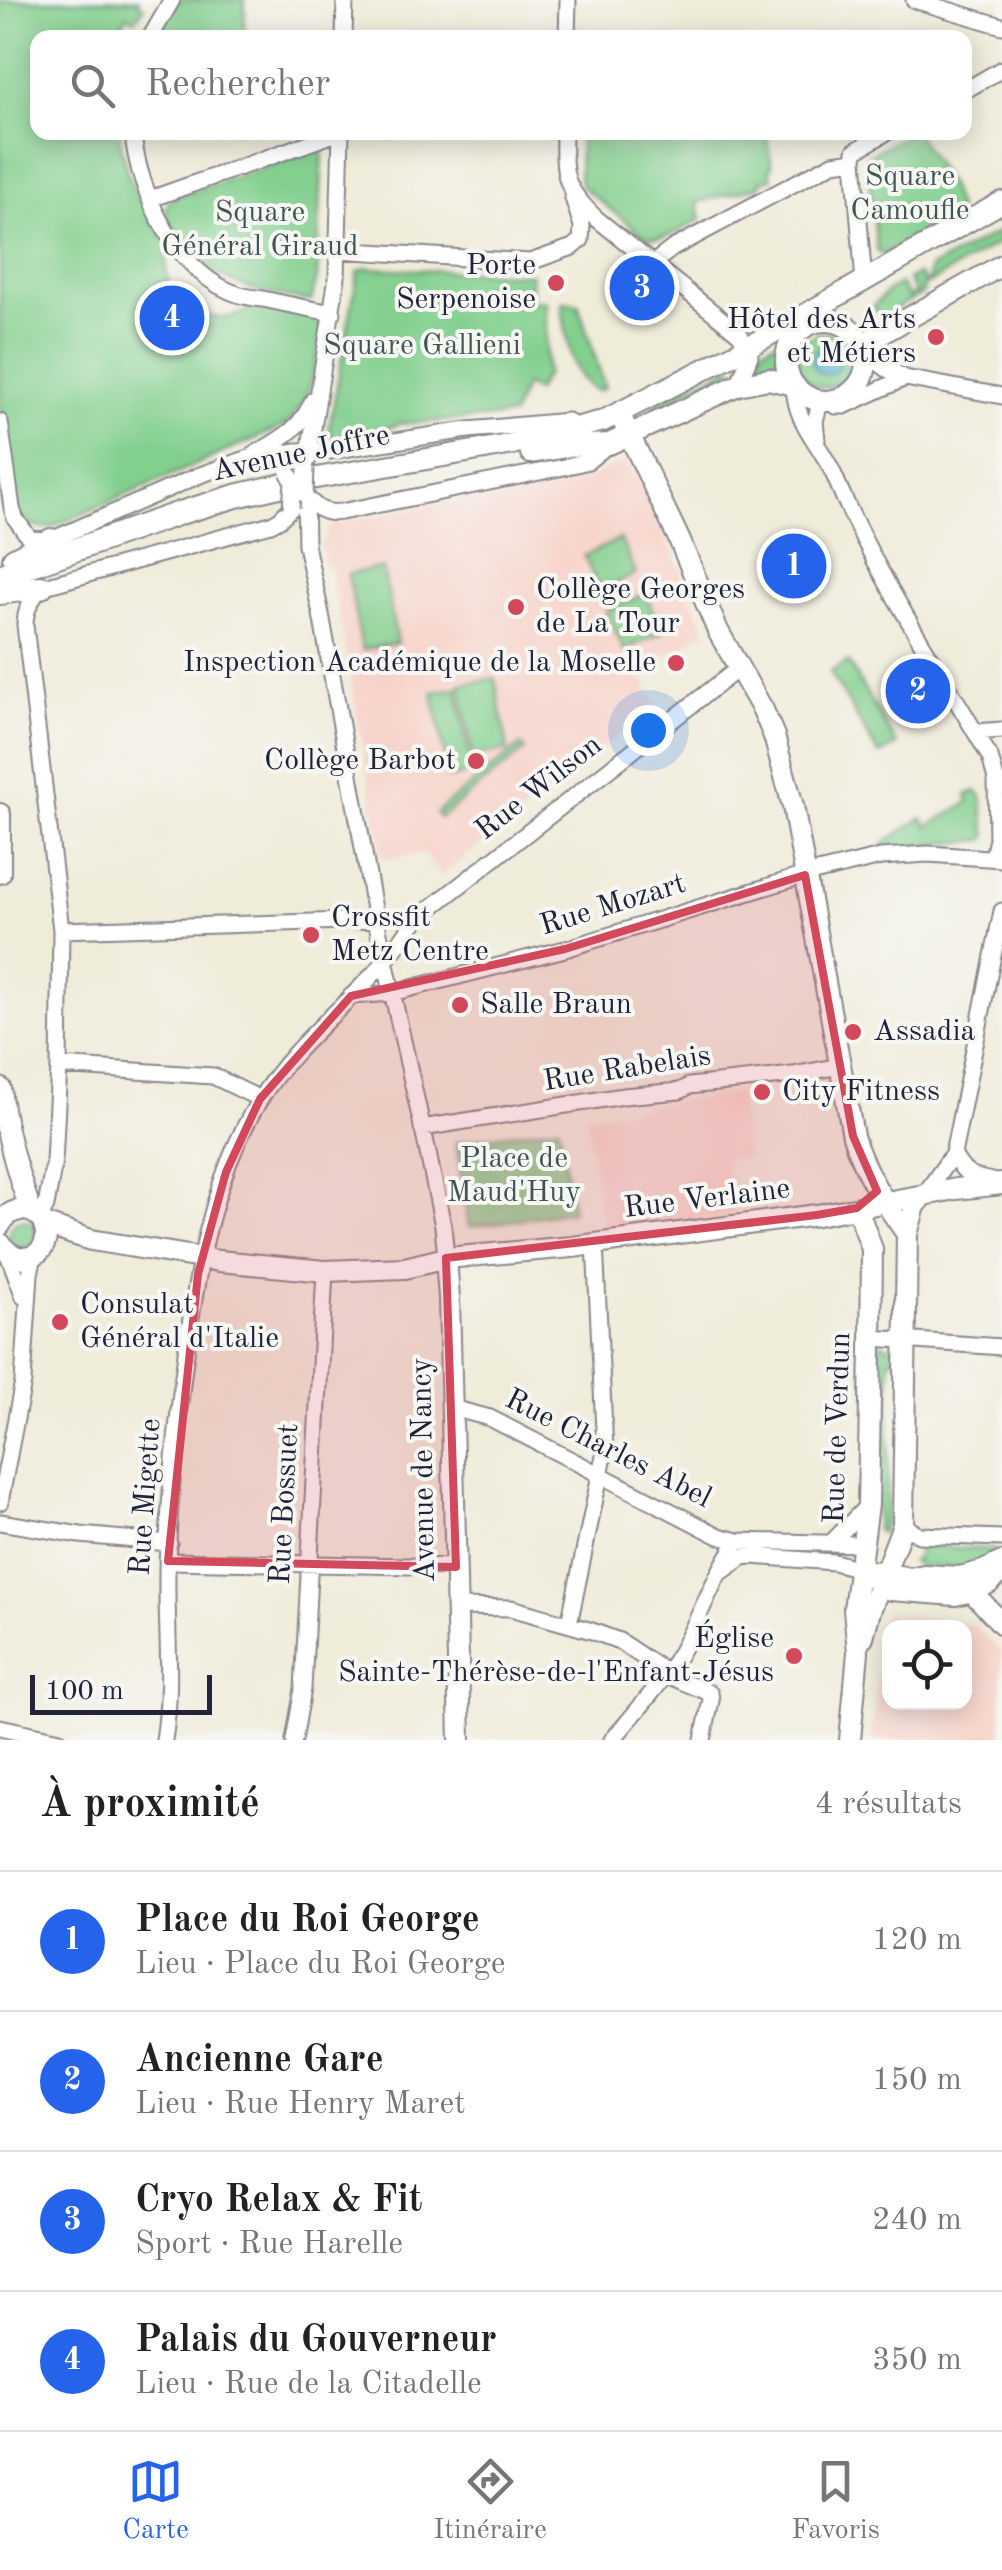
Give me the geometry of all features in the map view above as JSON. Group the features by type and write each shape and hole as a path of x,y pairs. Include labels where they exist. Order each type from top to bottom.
{"highway":[{"name":"Avenue Joffre","path":"5,578 236,496 297,494"},
{"path":"5,578 51,540"},
{"path":"5,578 42,587"}],"main road":[{"name":"Avenue Joffre","path":"297,494 603,422 802,323 841,295 1002,202"},
{"path":"864,348 1002,265"},
{"path":"802,323 840,323 851,330 864,348 866,368 858,384 846,395 823,400 803,394 786,370 785,356 802,323"},
{"name":"Avenue Joffre","path":"297,494 572,446 609,444 738,385 768,379 794,385"},
{"path":"619,412 718,631 774,736 792,806 798,878 856,1146 881,1197 906,1234"},
{"path":"0,814 0,873"},
{"path":"0,1088 4,1123 29,1227"},
{"path":"856,1208 866,1198 971,1177"},
{"path":"929,1187 1002,1184"},
{"name":"Rue de Verdun","path":"858,1652 903,1524 906,1234 916,1206 929,1187"},
{"name":"Rue Verlaine","path":"4,1248 23,1258 29,1227 202,1258 326,1270 405,1268 446,1258 572,1248 856,1208"},
{"name":"Rue de Verdun","path":"850,1740 858,1652 854,1609 868,1506 872,1338 872,1248 856,1208"},
{"name":"Avenue de Nancy","path":"446,1258 460,1740"},
{"path":"863,1544 886,1570 891,1590 955,1596 986,1576"},
{"path":"860,1569 886,1570 910,1578 986,1576"},
{"path":"986,1576 1002,1612"},
{"path":"986,1576 1002,1624"}],"street":[{"path":"155,30 172,0"},
{"path":"344,30 346,0"},
{"path":"567,30 568,0"},
{"path":"914,0 1002,26"},
{"path":"972,86 1002,69"},
{"path":"134,140 137,164 150,198 167,232 195,267 240,295 332,313"},
{"path":"150,198 317,140"},
{"path":"297,494 309,451 332,313 338,250 340,140"},
{"path":"338,250 530,262 573,248 581,240 582,226 563,161 564,140"},
{"path":"864,282 854,160 855,151 874,140"},
{"path":"652,264 673,248 833,163 854,160"},
{"path":"570,189 596,219 740,334 750,359 738,385"},
{"path":"864,348 887,369 906,378 1002,396"},
{"path":"254,458 300,424 322,378"},
{"path":"817,444 814,421 823,400 844,406 906,378"},
{"path":"794,385 794,405 875,562 1000,779 997,858"},
{"name":"Avenue Joffre","path":"51,540 200,476 254,458 468,430 543,425 619,412"},
{"path":"0,422 14,518 30,539 51,540"},
{"name":"Avenue Joffre","path":"270,524 297,494 330,514 588,461 609,444"},
{"path":"254,458 280,463 297,494 376,920 443,1226 446,1258"},
{"name":"Avenue Joffre","path":"42,587 270,524 292,528 306,545"},
{"path":"0,1502 27,1347 29,1227 46,1206 54,1162 59,1066 61,930 24,625 28,605 42,587"},
{"name":"Rue Wilson","path":"260,1099 303,1046 385,962 418,918 739,668"},
{"path":"975,732 1002,730"},
{"name":"Rue Mozart","path":"351,996 392,992 564,949 798,878 882,857 928,854 997,858"},
{"path":"929,1187 953,1154 996,970 1002,912"},
{"path":"61,930 376,920"},
{"path":"59,1066 214,1076 260,1099"},
{"name":"Rue Rabelais","path":"422,1128 840,1066"},
{"name":"Rue Migette","path":"164,1740 170,1692 169,1543 180,1408 202,1258 226,1172 260,1099"},
{"path":"953,1154 971,1177 1002,1184"},
{"path":"569,1624 605,1451 595,1243"},
{"path":"4,1248 27,1309"},
{"name":"Rue Bossuet","path":"294,1740 303,1690 326,1270"},
{"path":"872,1338 1002,1347"},
{"name":"Rue Charles Abel","path":"452,1408 490,1418 719,1536 738,1541"},
{"path":"831,1543 868,1506"},
{"path":"0,1522 80,1535 169,1543"},
{"path":"903,1524 919,1535 1002,1538"},
{"path":"738,1541 863,1544"},
{"path":"738,1541 751,1556"},
{"path":"612,1740 667,1673 738,1541"},
{"path":"720,1574 751,1556 834,1562 860,1569"},
{"path":"168,1561 456,1567"},
{"path":"457,1607 511,1608 620,1641 667,1673 710,1693 712,1700 703,1740"},
{"path":"0,1726 60,1740"}],"highlighted area":[{"path":"805,875 853,1136 877,1191 857,1208 817,1215 446,1258 456,1567 168,1561 198,1274 226,1172 260,1099 351,996 565,949"}],"shaded area":[{"name":"Collège Georges de La Tour","path":"627,463 639,477 707,633 637,664 656,706 441,876 423,853 383,859 330,567 325,567 320,542 325,541 327,529 337,522 486,495 488,501 549,489"},
{"path":"738,1092 747,1158 725,1160 733,1215 603,1230 586,1116"},
{"path":"884,1614 937,1620 883,1620"},
{"path":"973,1624 1002,1652 1002,1740 871,1740 882,1633 882,1710 972,1710"}],"green space":[{"path":"0,0 139,0 144,7 135,20 127,16 120,30 30,30 30,140 120,140 136,193 170,246 169,284 177,297 203,314 234,316 252,307 248,306 252,302 318,317 324,324 307,393 294,417 284,426 50,528 32,526 20,519 8,489 0,447"},
{"path":"177,0 245,0 244,30 159,30"},
{"path":"580,140 767,140 772,167 772,178 760,181 761,186 697,202 701,219 668,236 653,238 646,237 581,186"},
{"name":"Square Camoufle","path":"897,140 920,140 950,187 958,211 880,254 867,156"},
{"name":"Square Général Giraud","path":"323,148 317,278 311,301 269,294 214,272 198,260 170,222 166,208 172,198"},
{"path":"1002,230 1002,241 927,284 930,268"},
{"name":"Square Gallieni","path":"365,268 531,274 531,301 546,302 546,374 536,391 525,385 512,416 398,424 367,437 340,441 330,436 358,272"},
{"path":"918,274 924,281 923,293 880,318 873,306 900,284 908,297 915,293 908,280"},
{"path":"563,302 578,304 605,388 597,391 587,385 575,366"},
{"path":"826,332 846,343 853,364 844,381 826,388 805,378 798,360 805,343"},
{"path":"783,338 778,354 779,371 754,374 760,349"},
{"path":"730,367 740,372 657,413 654,404"},
{"path":"620,539 636,574 600,591 584,556"},
{"path":"383,568 397,643 362,650 348,574"},
{"path":"645,594 663,632 624,650 606,611"},
{"path":"848,662 897,745 879,755 830,672"},
{"path":"495,678 508,750 473,757 460,685"},
{"path":"457,688 472,773 449,778 433,692"},
{"path":"521,745 525,750 440,818 436,813"},
{"path":"975,791 981,795 987,837 984,840 880,850 888,840 922,818 928,826 969,802 967,795"},
{"name":"Place de Maud'Huy","path":"559,1126 572,1211 469,1227 456,1142"},
{"path":"23,1220 33,1224 37,1234 33,1244 23,1248 13,1244 9,1234 13,1224"},
{"path":"881,1343 894,1348 894,1359 890,1359 887,1516 881,1533 876,1530"},
{"path":"917,1549 993,1549 999,1555 976,1568 920,1567 912,1561 917,1558"}],"water":[{"path":"826,346 836,350 840,360 836,370 826,374 816,370 812,360 816,350"}],"place":[{"name":"Porte Serpenoise","path":"556,283"},
{"name":"Cryo Relax & Fit","path":"642,288"},
{"name":"Palais du Gouverneur","path":"172,318"},
{"name":"Hôtel des Arts et Métiers","path":"936,337"},
{"name":"Place du Roi George","path":"794,566"},
{"name":"Collège Georges de La Tour","path":"516,607"},
{"name":"Inspection Académique de la Moselle","path":"676,663"},
{"name":"Ancienne Gare","path":"918,691"},
{"name":"Collège Barbot","path":"476,761"},
{"name":"Crossfit Metz Centre","path":"311,935"},
{"name":"Salle Braun","path":"460,1005"},
{"name":"Assadia","path":"853,1032"},
{"name":"City Fitness","path":"762,1092"},
{"name":"Consulat Général d'Italie","path":"60,1322"},
{"name":"Église Sainte-Thérèse-de-l'Enfant-Jésus","path":"794,1656"}]}
